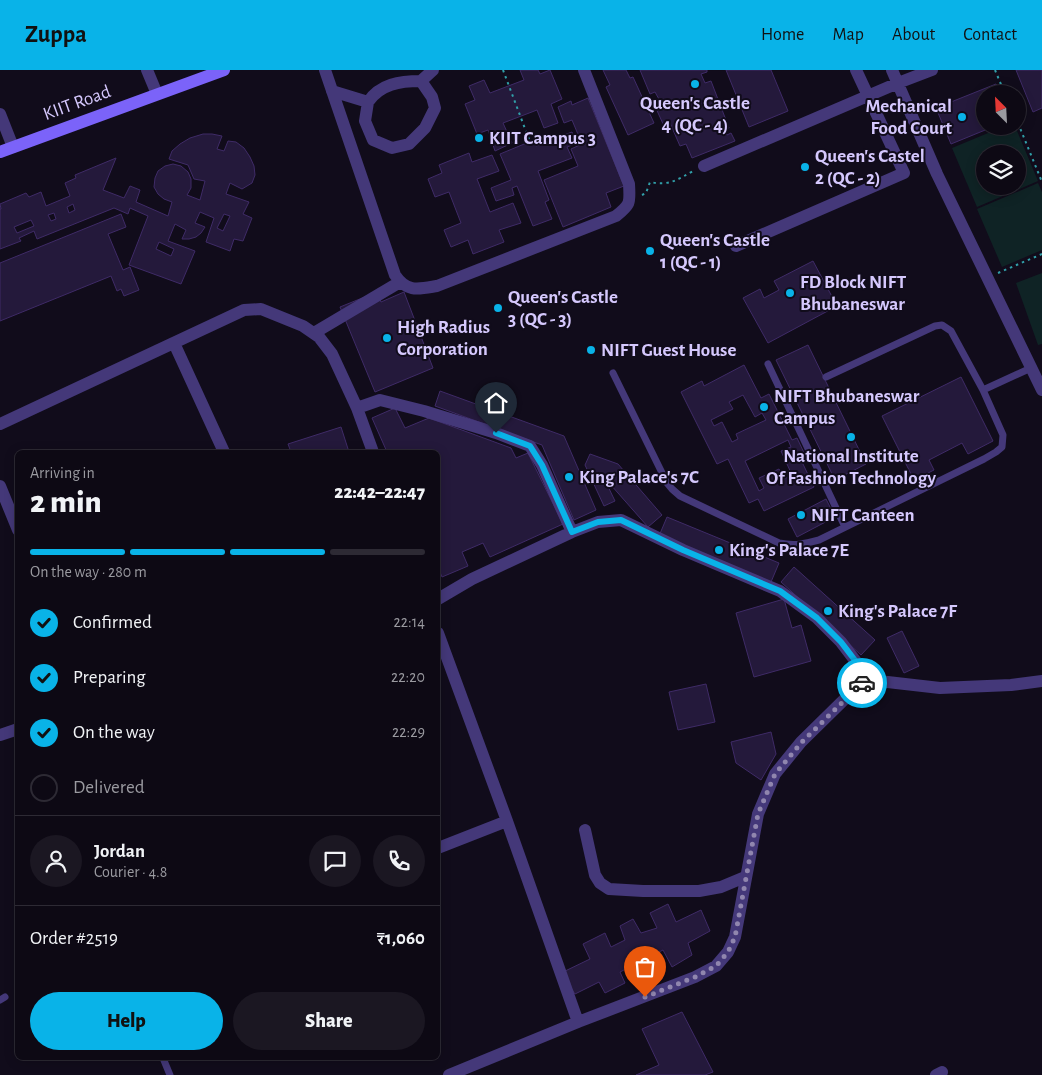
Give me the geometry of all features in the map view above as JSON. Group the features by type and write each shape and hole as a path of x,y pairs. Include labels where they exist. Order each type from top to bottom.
{"main road":[{"name":"KIIT Road","path":"0,152 224,70"}],"street":[{"path":"147,70 157,94"},
{"path":"325,70 395,275 400,282 409,288 420,289 437,286 616,216 626,207 630,200 629,184 584,70"},
{"path":"421,81 432,97 435,108 425,128 409,144 392,148 373,140 365,122 368,102 372,96 392,84 404,81 421,81 433,70"},
{"path":"736,246 904,173 856,70"},
{"path":"892,70 938,174 987,277 1036,366 1042,390"},
{"path":"704,166 932,70"},
{"path":"332,91 368,102"},
{"path":"0,114 13,147"},
{"path":"314,333 400,282"},
{"path":"0,424 244,310 261,309 303,326 319,337 332,354 357,408 372,450"},
{"path":"174,343 223,450"},
{"path":"357,408 380,400 496,433 530,446 542,465 572,532"},
{"path":"0,486 15,523"},
{"path":"440,598 472,579 572,532 598,522 621,520 683,550 780,591 817,618 841,642 870,680"},
{"path":"440,638 578,1022"},
{"path":"449,1075 695,977 716,966 728,952 735,937 758,814 775,774 802,742 860,684 870,680 940,688 1011,685 1042,681"},
{"path":"0,735 15,730"},
{"path":"440,847 507,821"},
{"path":"585,830 596,875 600,883 609,889 699,892 746,877"}],"lane":[{"path":"613,373 672,490 680,496 780,543 792,546 819,540 996,452 1002,447 1003,435 983,390 951,331 942,325 935,326 826,377"},
{"path":"768,364 845,527"},
{"path":"983,390 1036,366"},
{"path":"164,1060 170,1075"}],"path":[{"path":"503,70 530,142"},
{"path":"995,70 1001,85"},
{"path":"1023,135 1042,182"},
{"path":"630,200 646,193 650,182 658,184 671,183 704,166"},
{"path":"987,277 1042,254"}],"green space":[{"path":"983,135 1019,135 1023,145 976,145 976,195 1005,195 977,207 952,148"},
{"path":"1026,152 1038,181 1026,186"},
{"path":"1038,183 1042,192 1042,250 1002,267 977,209 1010,195 1026,195 1026,188"},
{"path":"1042,273 1042,344 1038,345 1016,283"}],"building":[{"path":"520,70 538,70 540,74 550,70 562,99 551,104 558,123 544,128 537,110 503,123 512,143 495,151 488,130 477,134 465,104 475,100 469,86 484,80 490,93 524,80"},
{"path":"603,70 626,70 630,78 633,77 654,123 628,135 606,87 610,85"},
{"path":"640,70 707,70 707,72 701,74 705,83 711,81 729,128 724,130 727,135 731,133 735,141 692,158 686,144 680,146 670,123 664,126 654,104 660,101 655,92 650,94"},
{"path":"726,70 771,70 788,111 749,127"},
{"path":"1016,70 1042,70 1042,108 1033,112 1026,95 1026,85 1022,85"},
{"name":"Mechanical Food Court","path":"976,92 976,134 951,144 936,108"},
{"path":"588,98 624,186 606,193 611,207 563,227 544,180 578,166 571,149 582,144 572,120 564,123 558,107 571,101 572,105"},
{"path":"572,132 577,143 567,147 572,158 538,171 549,200 545,202 552,219 533,226 517,186 512,188 514,195 496,201 491,188 511,180 500,154 534,140 536,146"},
{"path":"203,134 222,136 217,149 224,151 228,141 236,142 244,148 250,157 255,175 252,183 242,189 230,183 226,194 249,202 243,214 252,218 243,241 234,239 230,251 206,242 214,218 200,212 195,223 205,227 196,237 189,239 182,239 186,230 175,224 168,241 195,251 181,284 129,265 148,216 130,208 128,214 114,208 37,239 34,231 19,238 21,241 0,249 0,204 26,193 29,197 41,192 46,206 70,196 65,183 76,178 75,175 116,158 103,190 124,198 130,186 140,190 136,202 168,216 172,202 158,194 154,187 158,171 165,166 173,164 181,166 188,172 191,179 191,188 187,195 200,200 205,181 194,179 188,165 169,159 172,151 190,138","holes":["73,204 75,210 69,213 67,207","54,213 56,219 51,221 48,215","224,214 230,216 223,231 217,228","31,220 34,226 17,233 14,227","159,242 174,249 171,256 156,249"]},
{"path":"469,153 472,162 492,155 499,171 477,179 490,212 513,203 521,223 499,230 504,242 473,254 468,240 451,247 444,230 461,223 449,192 435,197 428,179 442,173 439,165"},
{"path":"121,214 126,227 108,234 123,270 130,267 139,290 124,296 121,289 117,291 111,276 0,321 0,263"},
{"path":"813,261 837,306 768,343 743,298 760,289 764,298 779,290 774,281"},
{"name":"High Radius Corporation","path":"377,292 381,302 404,292 433,368 375,392 340,307"},
{"path":"808,345 866,464 835,480 776,360"},
{"path":"744,365 761,398 769,394 792,440 797,438 807,459 802,462 814,487 764,511 758,499 749,503 728,459 717,464 681,392 702,381 704,386","holes":["743,395 755,417 762,413 766,420 736,434 738,439 732,442 722,422 714,426 711,420 733,409 729,402","788,440 791,447 781,451 792,475 784,479 779,469 759,478 764,488 759,491 745,461"]},
{"path":"961,377 993,441 968,454 962,443 929,460 934,470 914,480 882,416"},
{"name":"King Palace's 7C","path":"440,391 564,436 596,510 574,520 542,445 435,406"},
{"path":"395,408 405,428 429,418 511,448 516,458 528,453 563,524 490,557 483,543 462,552 468,566 442,577 440,572 440,450 386,450 372,418"},
{"path":"341,427 348,450 290,450 288,444"},
{"path":"590,454 618,464 662,515 648,527 603,476 615,501 604,506 585,465"},
{"path":"826,499 835,517 797,537 788,519"},
{"name":"King's Palace 7E","path":"667,517 779,563 771,582 659,536"},
{"name":"King's Palace 7F","path":"794,567 875,640 861,655 781,582"},
{"path":"784,599 792,628 801,625 811,661 754,677 736,613"},
{"path":"902,631 919,666 904,673 887,638"},
{"path":"706,684 715,722 678,730 669,692"},
{"path":"771,732 776,754 761,780 736,763 731,742"},
{"path":"668,904 676,922 701,910 710,931 688,943 692,955 672,967 663,950 620,972 625,983 605,993 599,982 575,994 561,973 590,959 583,944 605,933 611,947 625,940 620,926 633,919 641,933 657,928 650,913"},
{"path":"682,1012 713,1072 705,1075 636,1075 659,1065 642,1029"}],"way so far":[{"path":"645,997 695,977 716,966 728,952 735,937 758,814 775,774 802,742 862,683"}],"place":[{"name":"Queen's Castle 4 (QC - 4)","path":"695,84"},
{"name":"Mechanical Food Court","path":"962,117"},
{"name":"KIIT Campus 3","path":"479,138"},
{"name":"Queen's Castel 2 (QC - 2)","path":"805,167"},
{"name":"Queen's Castle 1 (QC - 1)","path":"650,251"},
{"name":"FD Block NIFT Bhubaneswar","path":"790,293"},
{"name":"Queen's Castle 3 (QC - 3)","path":"498,308"},
{"name":"High Radius Corporation","path":"387,338"},
{"name":"NIFT Guest House","path":"591,350"},
{"name":"NIFT Bhubaneswar Campus","path":"764,407"},
{"name":"National Institute Of Fashion Technology","path":"851,437"},
{"name":"King Palace's 7C","path":"569,477"},
{"name":"NIFT Canteen","path":"801,515"},
{"name":"King's Palace 7E","path":"719,550"},
{"name":"King's Palace 7F","path":"828,611"}],"route":[{"path":"496,433 530,446 542,465 572,532 598,522 621,520 683,550 780,591 817,618 841,642 870,680 862,683"}]}
